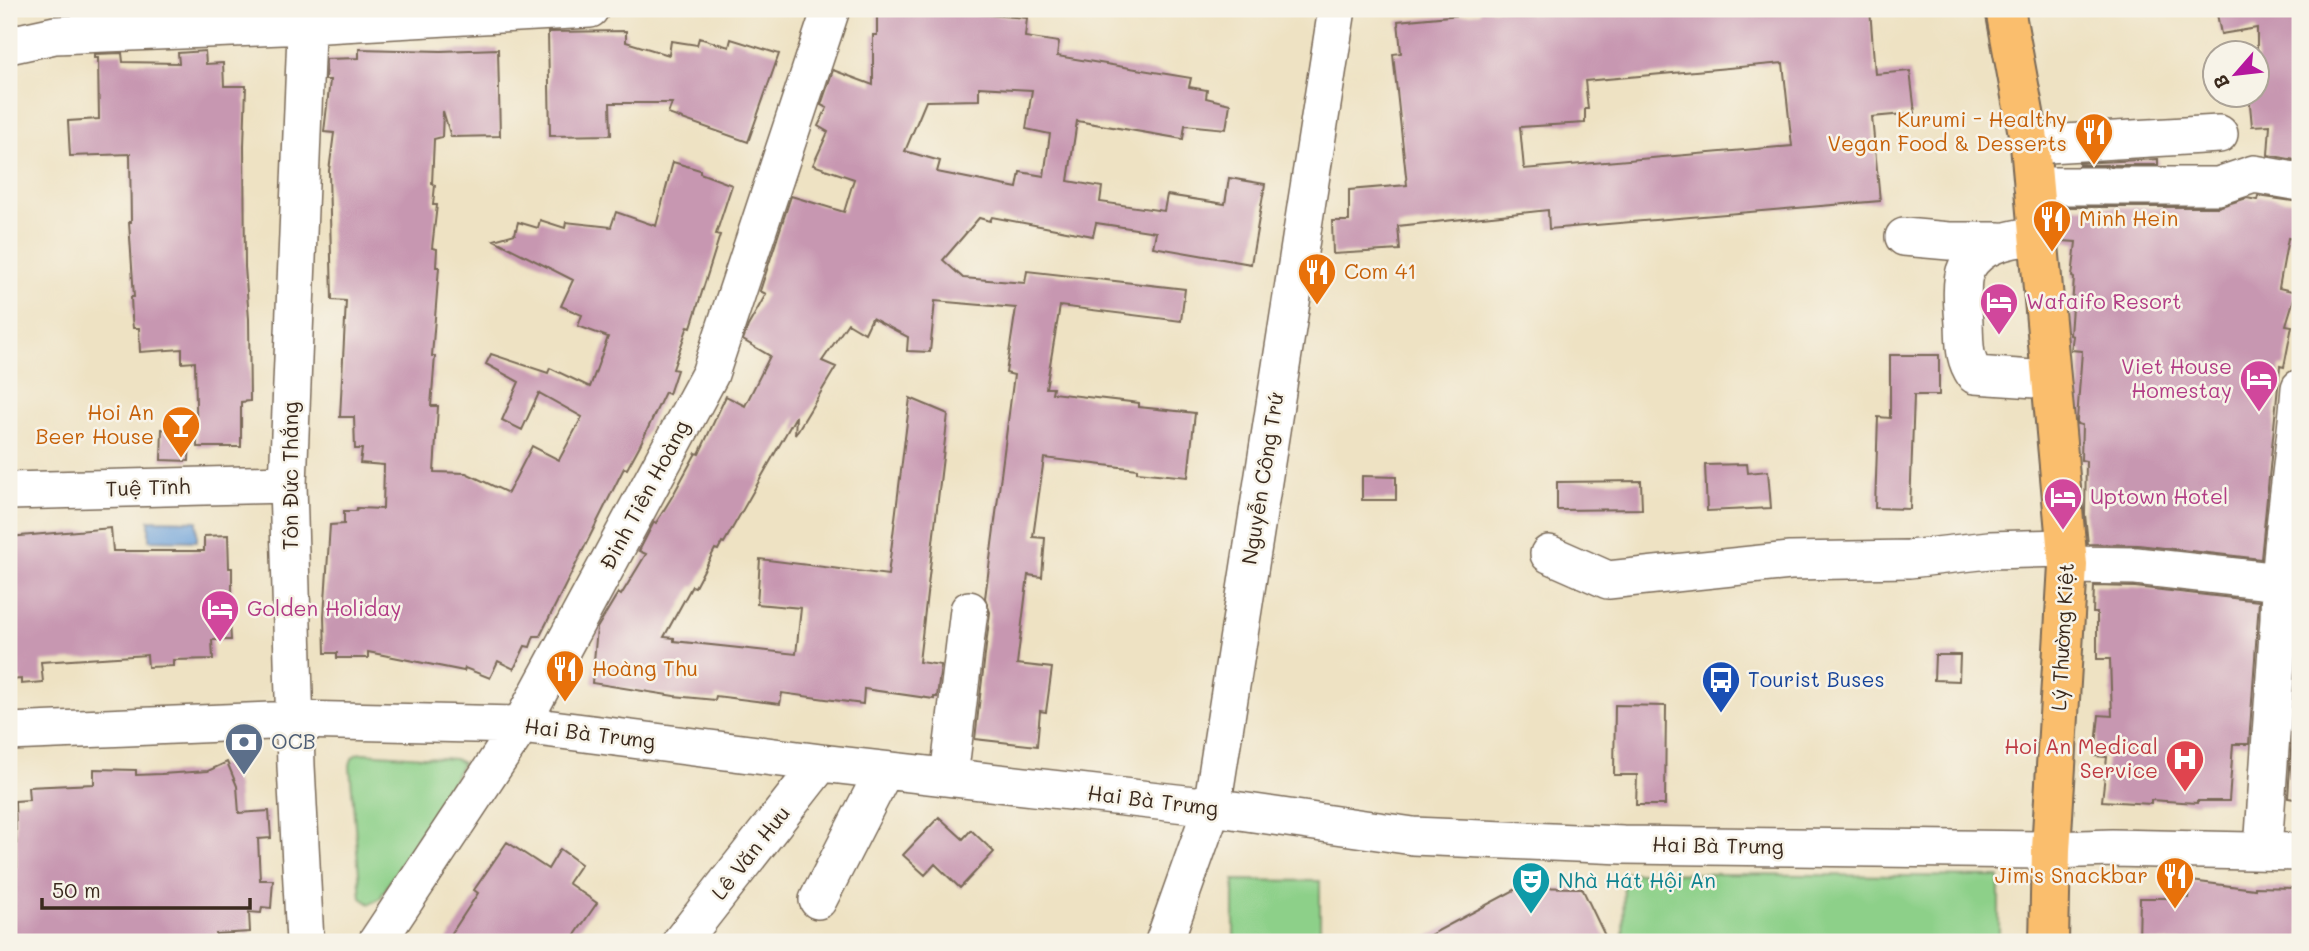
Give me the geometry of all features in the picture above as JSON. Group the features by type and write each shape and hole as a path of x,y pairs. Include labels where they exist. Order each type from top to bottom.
{"main road":[{"name":"Lý Thường Kiệt","path":"2005,9 2030,145 2033,186 2019,238 2050,380 2067,556 2051,850 2049,942"}],"street":[{"path":"9,46 53,22 590,9"},
{"name":"Đinh Tiên Hoàng","path":"377,942 521,724 709,374 831,9"},
{"name":"Nguyễn Công Trứ","path":"1164,942 1212,807 1337,9"},
{"name":"Tôn Đức Thắng","path":"305,942 296,765 288,484 307,17"},
{"path":"2030,145 2219,134"},
{"path":"2033,186 2218,186 2253,174 2300,181"},
{"path":"1904,237 1949,240 2019,238"},
{"path":"2019,238 1978,254 1965,270 1963,296 1966,363 1975,376 2050,380"},
{"path":"2263,850 2290,620 2280,583 2294,495 2300,388"},
{"name":"Tuệ Tĩnh","path":"9,491 288,484"},
{"path":"1549,554 1608,580 1790,561 1909,559 1989,550 2067,556 2280,583"},
{"path":"949,777 969,610"},
{"name":"Hai Bà Trưng","path":"9,732 296,720 521,724 821,764 1212,807 1413,836 1623,845 2300,852"},
{"name":"Lê Văn Hưu","path":"681,942 821,764"},
{"path":"818,900 884,771"}],"green space":[{"path":"362,753 455,759 463,763 380,898 370,904 361,898 350,766 353,757"},
{"path":"1624,873 1999,877 1999,942 1623,942"},
{"path":"1234,880 1320,881 1320,942 1234,942"}],"water":[{"path":"149,520 197,521 197,541 149,540"}],"building":[{"path":"1480,9 1529,9 1529,14 1582,9 1870,9 1875,74 1910,71 1915,113 1872,117 1880,201 1549,229 1548,210 1398,226 1400,250 1333,254 1332,221 1349,221 1349,190 1407,185 1393,54 1401,53 1398,21 1480,13","holes":["1783,63 1792,146 1524,169 1520,127 1585,123 1585,109 1588,109 1585,81"]},
{"path":"2216,9 2300,9 2300,161 2268,155 2270,125 2252,126 2250,108 2270,108 2270,38 2257,38 2257,28 2221,34"},
{"path":"966,13 1027,18 1025,37 1059,42 1057,56 1191,78 1189,87 1207,90 1206,98 1230,104 1226,129 1185,125 1183,139 1077,121 1068,181 1102,187 1100,202 1164,211 1167,195 1225,204 1229,178 1265,184 1251,264 1153,247 1156,232 1096,223 1093,236 992,217 990,221 979,218 943,260 963,278 1025,283 1027,271 1185,289 1181,321 1060,306 1046,388 1053,388 1052,393 1139,403 1139,407 1195,413 1188,477 1044,458 1033,537 1045,538 1042,577 1028,575 1017,664 1052,668 1046,712 1040,711 1037,746 975,739 990,612 985,598 1014,375 1006,373 1016,308 935,301 930,352 907,351 908,337 872,318 865,333 848,323 822,361 836,367 795,435 796,416 724,543 722,542 718,550 715,549 664,637 674,638 674,641 796,654 801,608 757,604 760,559 888,575 910,398 948,414 919,662 941,665 937,697 934,699 864,689 863,704 782,693 780,704 716,696 715,700 674,696 592,683 597,628 646,554 639,551 654,522 656,523 696,453 699,454 726,396 745,406 770,356 743,340 766,294 760,291 791,196 844,212 854,179 813,165 828,132 818,126 827,108 821,105 833,70 873,85 873,35 877,35 877,15","holes":["979,87 1032,90 1026,129 1050,134 1044,176 1020,172 1017,188 937,172 940,161 905,151 926,101 979,100"]},
{"path":"626,31 626,42 669,55 671,41 697,45 699,38 729,47 731,39 779,54 748,142 668,114 672,103 610,103 611,135 550,136 548,32"},
{"path":"359,49 498,49 500,136 451,137 443,111 442,137 434,139 432,184 435,185 433,205 437,205 432,248 437,249 436,267 439,267 432,356 435,356 431,406 438,406 434,472 466,473 508,493 532,446 559,460 582,417 539,393 522,430 502,420 519,382 486,364 491,354 548,373 550,368 590,387 608,337 578,326 582,315 561,306 573,280 494,240 515,234 518,222 538,228 540,220 565,228 566,222 611,227 616,212 656,226 673,162 700,170 700,173 732,185 716,234 720,235 691,327 688,326 673,369 677,370 669,394 665,392 640,445 627,469 624,468 540,636 534,636 530,647 525,646 514,669 498,661 490,678 465,668 464,671 368,652 368,658 337,658 337,653 325,653 324,616 330,525 344,524 344,511 356,511 357,508 383,509 384,465 360,463 362,449 355,449 354,417 340,417 346,301 332,300 329,171 334,133 324,132 330,80 325,80 326,59 359,58"},
{"path":"205,51 206,64 223,63 224,86 246,86 245,267 250,401 241,402 241,447 197,447 195,362 182,363 182,349 140,352 139,328 133,328 132,318 131,297 134,297 129,222 130,154 70,156 68,121 99,119 98,58 94,58 94,54 122,53 123,62 179,63 178,53"},
{"path":"2158,159 2158,165 2079,165 2079,163"},
{"path":"2258,196 2300,202 2300,240 2288,238 2279,288 2296,292 2286,325 2292,326 2284,367 2280,366 2261,559 2138,545 2088,544 2085,514 2086,461 2081,460 2082,425 2077,424 2082,351 2071,350 2073,336 2070,335 2076,242 2063,241 2065,207 2218,207 2247,198 2257,200"},
{"path":"1890,355 1939,355 1939,395 1914,395 1910,509 1875,508 1878,417 1890,418"},
{"path":"162,429 190,430 189,461 161,460"},
{"path":"1747,464 1748,473 1768,471 1771,508 1707,511 1705,465"},
{"path":"1362,476 1396,477 1396,500 1362,500"},
{"path":"1641,481 1642,509 1557,510 1557,482"},
{"path":"111,528 113,551 204,551 204,536 228,535 229,568 232,568 232,600 229,600 231,640 212,640 213,659 173,660 173,666 148,667 147,655 41,662 43,682 21,684 21,679 9,680 9,537"},
{"path":"2094,586 2135,587 2259,601 2249,744 2233,744 2229,801 2197,803 2151,800 2151,804 2102,801 2107,757 2095,756 2099,715 2112,716 2110,659 2097,659 2097,613 2093,613"},
{"path":"2300,612 2297,710 2300,710 2300,800 2288,798"},
{"path":"1935,655 1960,655 1959,681 1934,680"},
{"path":"1615,705 1666,706 1665,805 1636,805 1637,775 1614,775"},
{"path":"227,762 237,786 239,813 269,811 271,838 258,839 260,880 273,880 271,908 262,907 261,913 249,912 250,932 216,934 216,939 166,942 9,942 9,868 17,867 15,801 29,800 28,787 94,784 94,769 136,770 136,775 161,774 208,771"},
{"path":"939,817 963,839 971,830 994,852 960,888 935,864 925,875 903,855"},
{"path":"507,842 548,869 560,849 581,864 568,883 597,903 570,942 446,942 478,893 474,890"},
{"path":"2191,881 2255,889 2293,888 2293,891 2300,892 2300,942 2139,942 2140,898 2189,898"},
{"name":"Nhà Hát Hội An","path":"1520,887 1582,888 1608,942 1417,942"}],"place":[{"name":"Kurumi - Healthy Vegan Food & Desserts","path":"2094,166"},
{"name":"Minh Hein","path":"2052,253"},
{"name":"Com 41","path":"1317,306"},
{"name":"Wafaifo Resort","path":"1999,336"},
{"name":"Viet House Homestay","path":"2259,413"},
{"name":"Hoi An Beer House","path":"181,459"},
{"name":"Uptown Hotel","path":"2063,531"},
{"name":"Golden Holiday","path":"220,643"},
{"name":"Hoàng Thu","path":"565,703"},
{"name":"Tourist Buses","path":"1721,714"},
{"name":"OCB","path":"244,776"},
{"name":"Hoi An Medical Service","path":"2185,793"},
{"name":"Jim's Snackbar","path":"2175,910"},
{"name":"Nhà Hát Hội An","path":"1531,915"}]}
